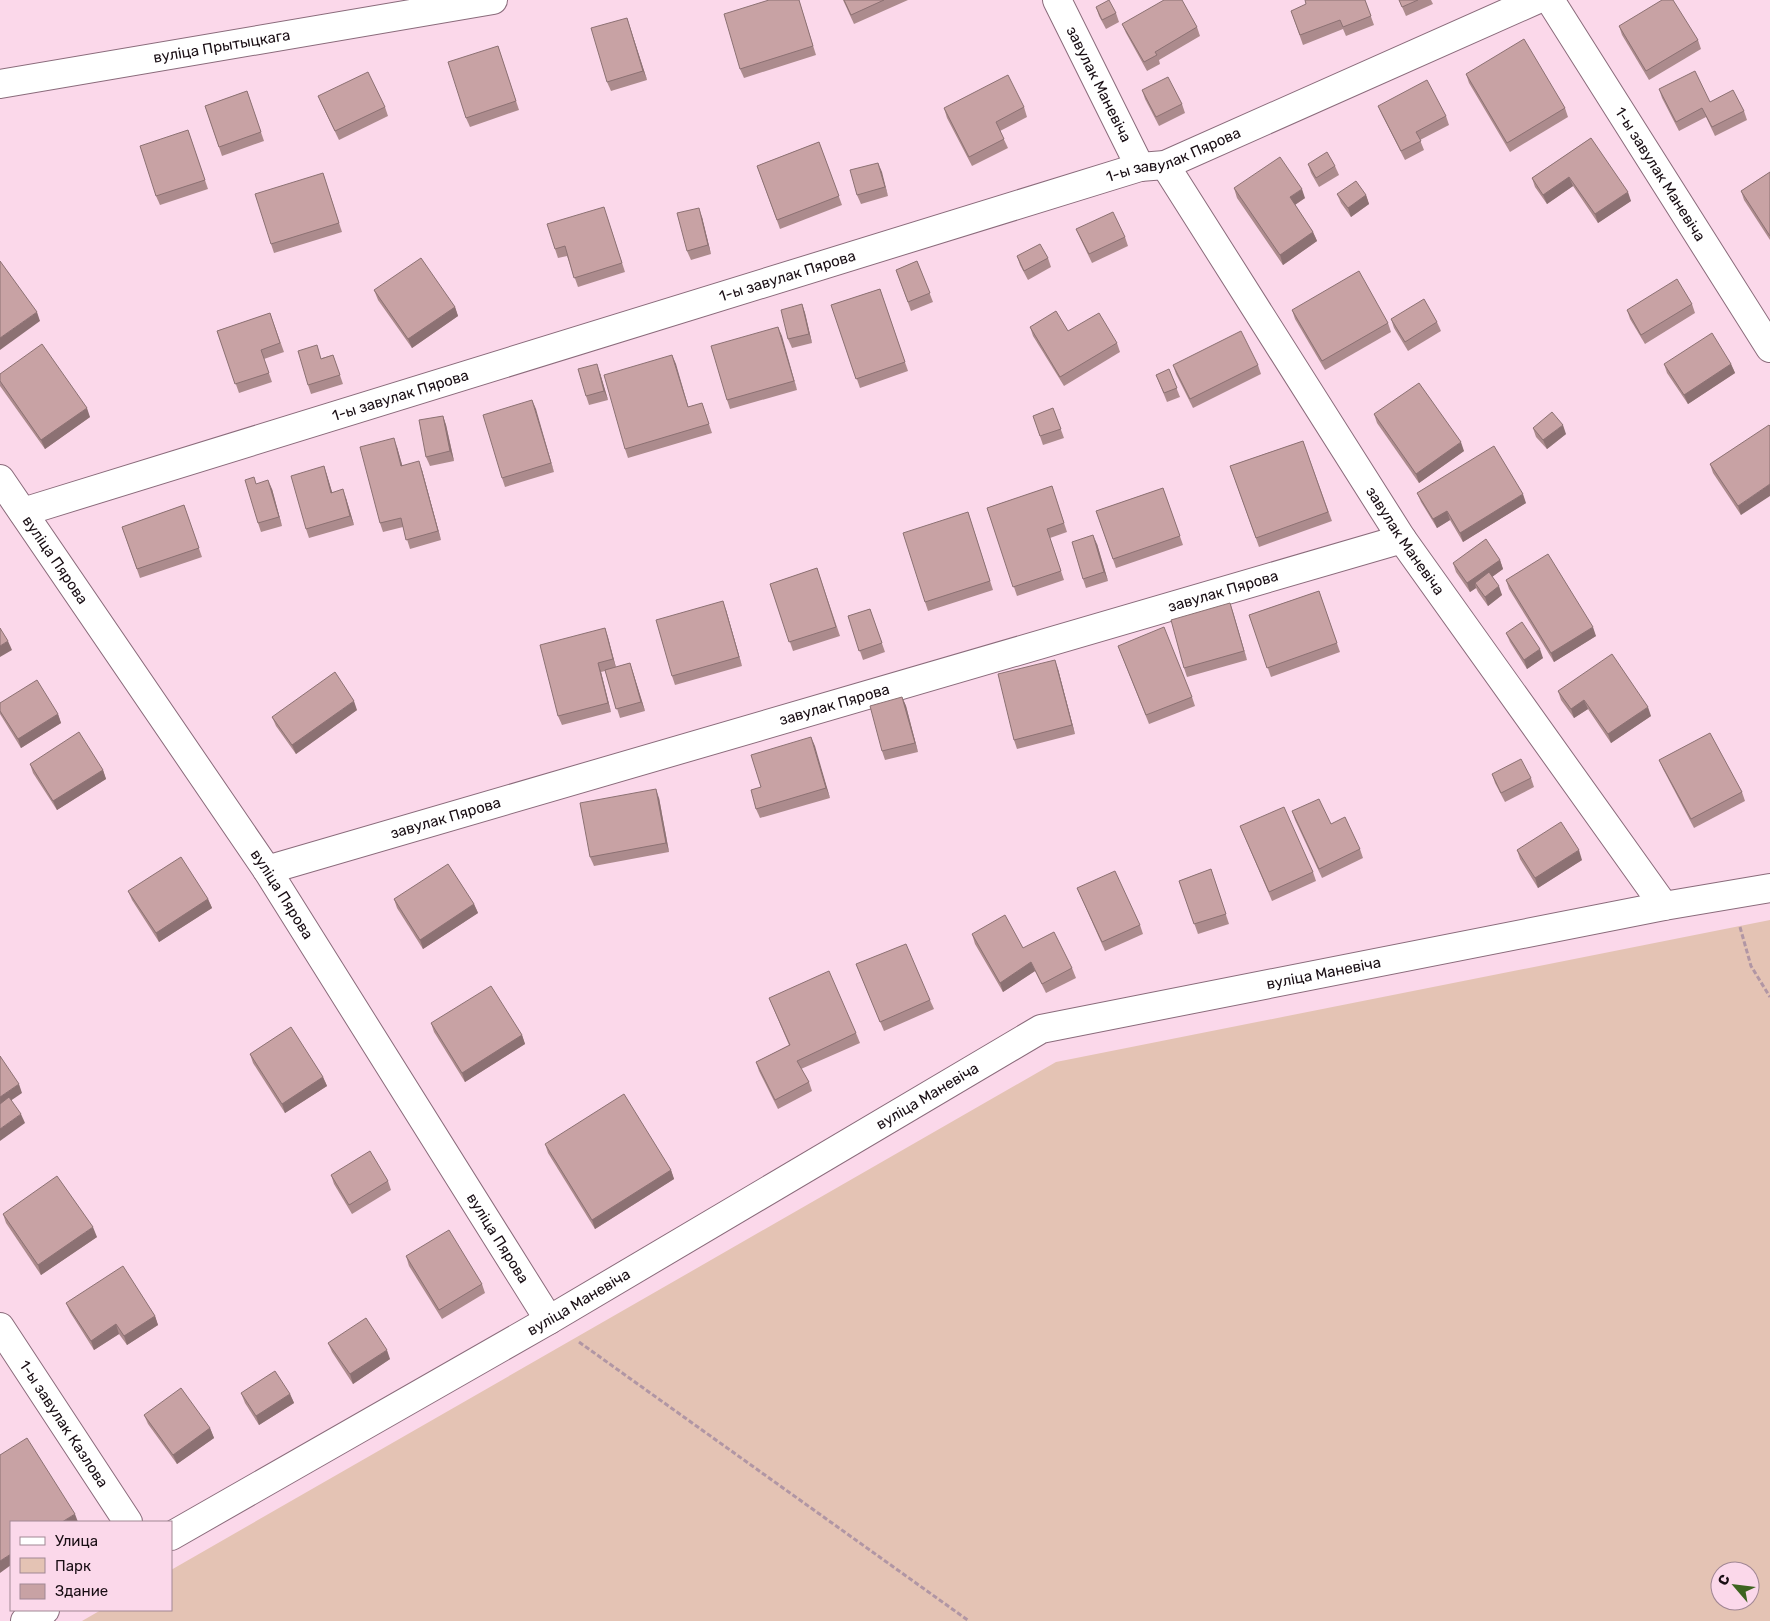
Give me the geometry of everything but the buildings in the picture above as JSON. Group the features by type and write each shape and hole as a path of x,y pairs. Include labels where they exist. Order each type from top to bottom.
{"street":[{"name":"вуліца Прытыцкага","path":"0,84 441,5 493,0"},
{"name":"завулак Маневіча","path":"1057,0 1152,166 1402,539 1664,906"},
{"name":"1-ы завулак Пярова","path":"23,512 1152,166 1536,0"},
{"name":"1-ы завулак Маневіча","path":"1550,0 1770,348"},
{"name":"вуліца Пярова","path":"0,479 267,870 549,1320"},
{"name":"завулак Пярова","path":"267,870 1402,539"},
{"name":"вуліца Маневіча","path":"172,1535 549,1320 1041,1029 1664,906 1770,888"},
{"name":"1-ы завулак Казлова","path":"0,1327 127,1521"},
{"path":"26,1621 43,1611"}],"path":[{"path":"1731,895 1751,966 1770,997"},
{"path":"549,1320 969,1621"}],"green space":[{"path":"1770,920 1770,1621 82,1621 99,1611 172,1611 172,1569 1056,1062"}]}
